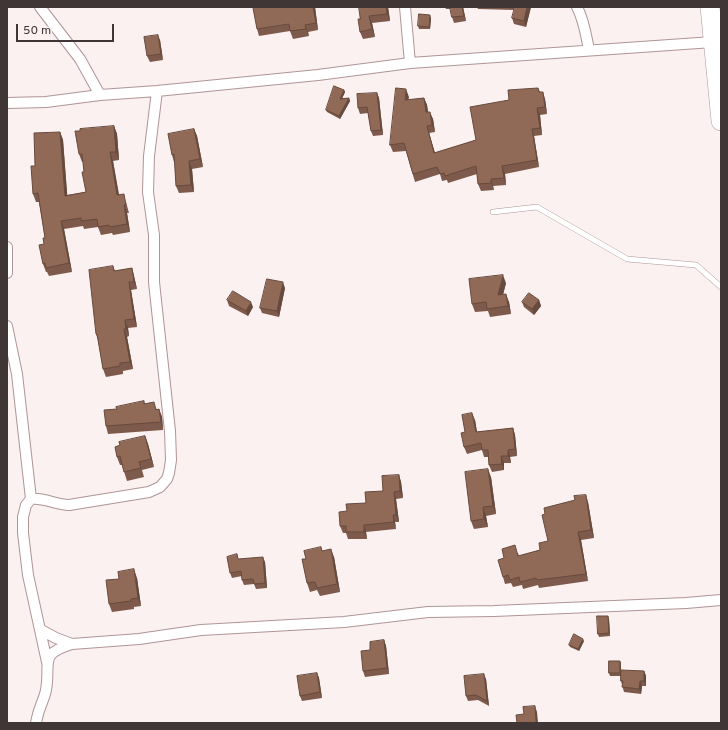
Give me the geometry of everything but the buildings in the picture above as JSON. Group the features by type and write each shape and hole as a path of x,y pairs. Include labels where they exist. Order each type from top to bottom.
{"highway":[{"path":"710,7 721,121"}],"street":[{"path":"40,7 80,60 100,95"},
{"path":"405,7 410,63"},
{"path":"578,7 589,50"},
{"path":"7,104 46,102 100,95 157,91 318,75 410,63 713,42"},
{"path":"36,723 39,708 46,691 48,678 47,662 41,630 28,575 23,533 23,517 26,505 31,499 37,498 60,505 69,506 148,492 160,487 167,479 169,473 171,460 170,431 154,282 154,234 148,192 149,156 157,91"},
{"path":"7,247 7,273"},
{"path":"7,326 17,374 31,499"},
{"path":"47,662 50,656 56,651 72,644 139,639 201,630 344,622 428,612 494,611 686,603 721,600"},
{"path":"41,630 72,644"}],"lane":[{"path":"493,212 537,207 627,259 696,264 721,287"}]}
